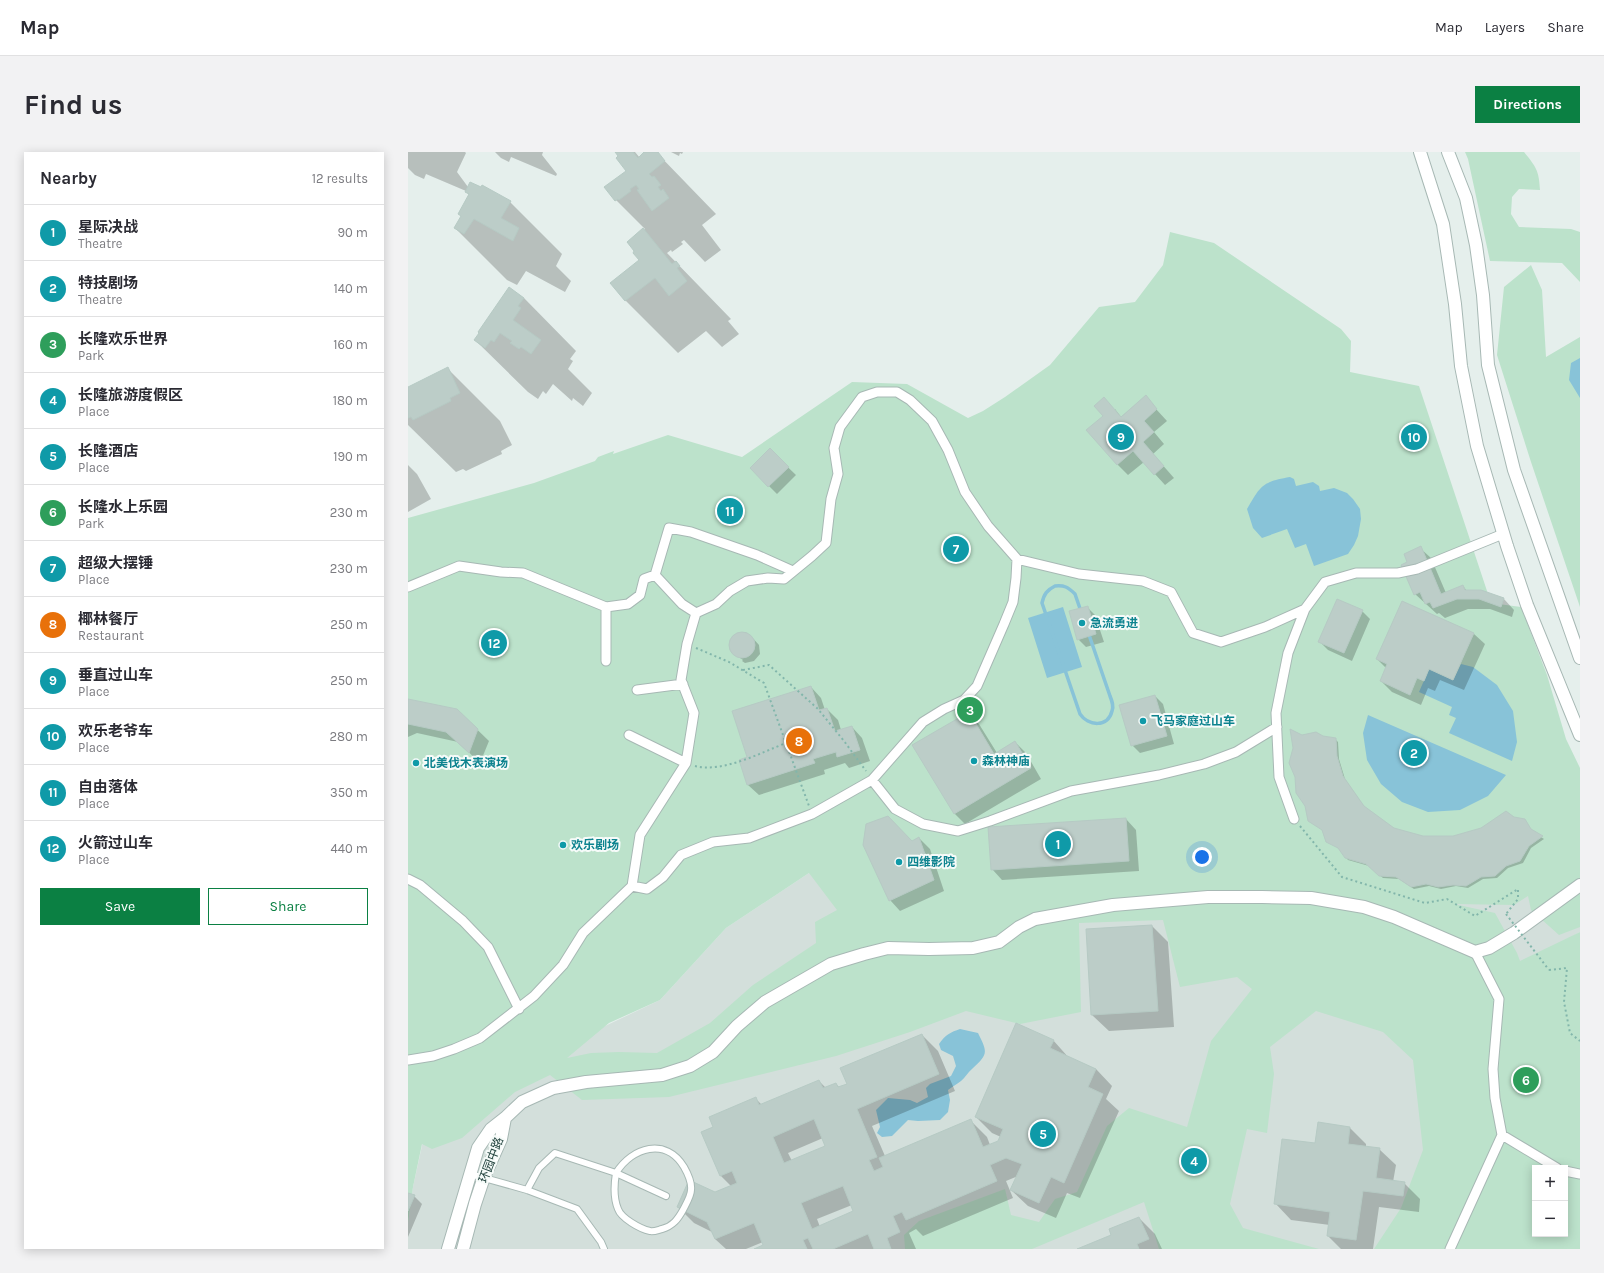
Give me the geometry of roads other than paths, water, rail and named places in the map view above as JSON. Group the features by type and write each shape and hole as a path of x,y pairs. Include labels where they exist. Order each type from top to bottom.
{"street":[{"path":"1420,152 1444,224 1455,304 1461,366 1476,446 1527,605 1580,735"},
{"path":"1448,152 1466,198 1476,245 1483,295 1488,365 1514,470 1580,658"},
{"path":"408,1060 433,1056 480,1038 519,1009 534,996 563,965 583,933 632,886 640,835 686,763 694,713 682,680 687,644 696,613 716,604 730,591 747,581 768,578 784,579 826,542 831,500 838,474 834,448 840,428 862,397 877,392 897,392 910,400 932,421 948,450 965,492 988,526 1017,559 1079,574 1143,581 1171,592 1193,633 1221,642 1265,627 1305,609"},
{"path":"655,575 669,528 691,532 757,555 793,571"},
{"path":"1294,819 1279,777 1276,713 1288,653 1305,609 1325,582 1356,574 1398,573 1417,569 1503,534"},
{"path":"632,886 647,889 663,877 681,855 713,842 749,838 812,814 872,780 923,722 944,709 964,700 978,686 1013,602 1017,559"},
{"path":"408,587 459,566 501,572 523,573 606,607 628,604 640,595 644,579 655,575"},
{"path":"655,575 682,604 696,613"},
{"path":"606,607 606,662"},
{"path":"637,690 683,684"},
{"path":"872,780 895,809 923,824 958,831 990,821 1071,791 1159,776 1204,764 1236,752 1277,727"},
{"path":"629,735 686,763"},
{"path":"408,879 420,885 463,921 488,947 519,1009"},
{"path":"505,1118 522,1102 553,1088 586,1082 662,1075 690,1066 714,1052 737,1026 765,1002 831,964 888,948 973,948 999,942 1020,927 1035,919 1113,905 1208,897 1311,898 1364,907 1394,917 1475,952 1489,948 1514,933 1580,886"},
{"path":"1450,1249 1502,1135 1495,1098 1493,1069 1499,999 1475,952"},
{"name":"环园中路","path":"448,1249 478,1148 490,1129 505,1118"},
{"name":"环园中路","path":"462,1249 484,1177 501,1139 505,1118"},
{"path":"1502,1135 1552,1165"},
{"path":"1568,1172 1580,1174"}],"lane":[{"path":"654,1148 669,1151 681,1162 689,1175 691,1190 678,1220 666,1228 650,1231 632,1223 618,1210 613,1190 616,1173 629,1157 640,1151 654,1148"},
{"path":"527,1190 539,1168 555,1153 616,1173 666,1196"},
{"path":"470,1174 527,1190 577,1209 601,1242 604,1249"}],"water":[{"path":"1580,358 1580,398 1569,380 1571,363"},
{"path":"1290,477 1294,479 1296,486 1313,482 1319,486 1320,491 1334,488 1347,493 1353,499 1360,509 1361,519 1358,536 1348,554 1314,566 1306,544 1295,548 1287,529 1262,538 1253,528 1247,509 1259,490 1268,483"},
{"path":"1063,607 1082,667 1047,678 1028,618"},
{"path":"1461,664 1473,667 1497,685 1513,711 1517,742 1512,761 1449,733 1456,718 1449,715 1452,707 1419,692 1429,669 1453,680"},
{"path":"1368,715 1506,775 1488,796 1460,810 1428,812 1402,802 1381,784 1367,760 1363,733"},
{"path":"960,1029 978,1033 984,1045 985,1053 981,1060 962,1080 948,1090 950,1100 948,1112 940,1120 908,1120 892,1136 882,1137 877,1133 880,1127 876,1110 888,1098 910,1100 917,1103 928,1097 926,1088 930,1084 951,1076 956,1066 953,1056 941,1050 939,1044 948,1034"}],"waterway":[{"path":"1055,586 1066,587 1075,594 1112,704 1113,709 1110,717 1102,723 1093,723 1088,721 1080,714 1042,603 1046,593 1055,586"}],"place":[{"name":"垂直过山车","path":"1121,437"},
{"name":"欢乐老爷车","path":"1414,437"},
{"name":"自由落体","path":"730,511"},
{"name":"超级大摆锤","path":"956,549"},
{"name":"急流勇进","path":"1082,623"},
{"name":"火箭过山车","path":"494,643"},
{"name":"长隆欢乐世界","path":"970,710"},
{"name":"飞马家庭过山车","path":"1143,721"},
{"name":"椰林餐厅","path":"799,741"},
{"name":"特技剧场","path":"1414,753"},
{"name":"森林神庙","path":"974,761"},
{"name":"北美伐木表演场","path":"416,763"},
{"name":"星际决战","path":"1058,844"},
{"name":"欢乐剧场","path":"563,845"},
{"name":"四维影院","path":"899,862"},
{"name":"长隆水上乐园","path":"1526,1080"},
{"name":"长隆酒店","path":"1043,1134"},
{"name":"长隆旅游度假区","path":"1194,1161"}]}
